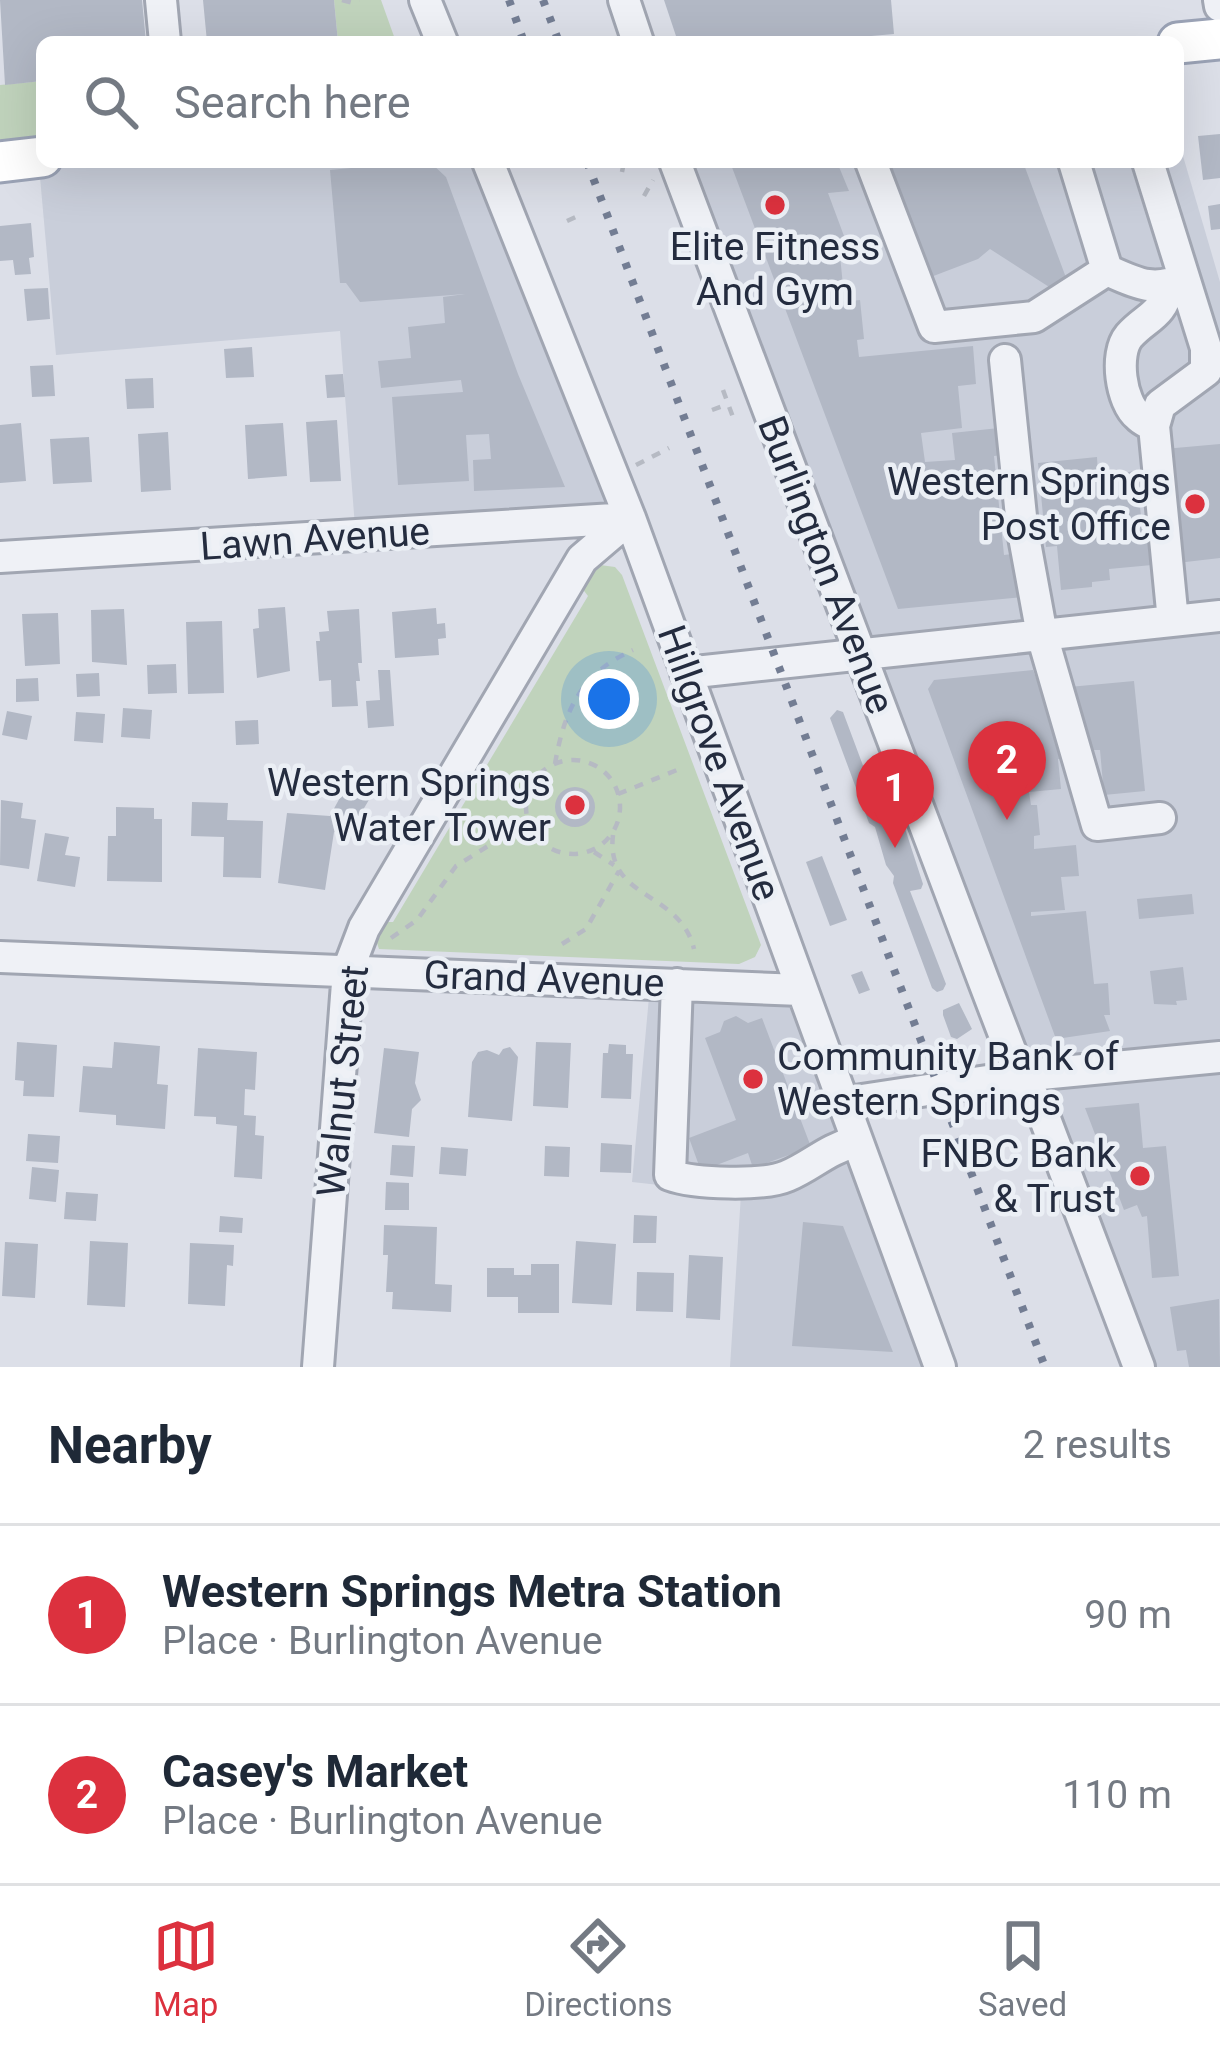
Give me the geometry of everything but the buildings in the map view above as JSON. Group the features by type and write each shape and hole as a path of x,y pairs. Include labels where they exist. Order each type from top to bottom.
{"main road":[{"path":"1184,42 1220,39"},
{"path":"0,162 36,159"}],"street":[{"path":"161,0 164,36"},
{"path":"425,0 440,36"},
{"path":"624,0 636,36"},
{"name":"Hillgrove Avenue","path":"490,168 630,518 940,1367"},
{"name":"Burlington Avenue","path":"677,168 1020,1076 1042,1111 1139,1367"},
{"path":"873,168 934,327 1034,316 1107,270"},
{"path":"1076,168 1107,270 1147,288 1176,282"},
{"path":"1149,168 1176,282 1206,348 1206,370 1160,405 1154,426 1173,621"},
{"path":"1154,426 1135,415 1125,394 1121,354 1130,336 1156,315 1176,282"},
{"path":"1005,360 1022,526 1042,635 1097,825 1160,818"},
{"name":"Lawn Avenue","path":"0,557 630,518"},
{"name":"Walnut Street","path":"318,1367 348,970 364,928 582,559 630,518"},
{"path":"686,673 1220,616"},
{"name":"Grand Avenue","path":"0,957 801,990"},
{"path":"677,984 670,1175 765,1182 789,1176 831,1148 857,1141"},
{"path":"842,1103 1020,1076 1220,1057"}],"path":[{"path":"342,0 352,4 359,0"},
{"path":"622,172 623,168"},
{"path":"567,220 580,215"},
{"path":"724,390 734,420"},
{"path":"712,410 728,404"},
{"path":"647,458 669,448"},
{"path":"555,764 573,698 593,673 633,650"},
{"path":"562,944 586,929 616,868 618,794 609,777 577,760 555,764 531,785 528,821 537,838 551,849 568,854 591,850 614,829"},
{"path":"618,794 677,770"},
{"path":"391,938 417,920 456,866 528,821"},
{"path":"591,850 676,913 689,927 694,949"}],"shaded area":[{"path":"1184,159 1220,282 1220,1367 1144,1367 680,168 1184,168"},
{"path":"39,168 483,168 611,504 355,527 340,331 56,355"},
{"path":"649,997 789,1004 926,1367 730,1367 741,1194 632,1182"}],"green space":[{"path":"334,0 381,0 394,36 337,36"},
{"path":"36,82 36,138 0,142 0,85"},
{"path":"600,565 615,567 622,575 761,945 755,957 739,964 379,949 374,934 380,922 393,922 588,596 581,587"}],"railway":[{"path":"509,0 522,36"},
{"path":"543,0 557,36"},
{"path":"589,168 1045,1367"}],"place":[{"name":"Elite Fitness And Gym","path":"775,205"},
{"name":"Western Springs Post Office","path":"1195,504"},
{"name":"Western Springs Water Tower","path":"575,805"},
{"name":"Casey's Market","path":"1007,820"},
{"name":"Western Springs Metra Station","path":"895,848"},
{"name":"Community Bank of Western Springs","path":"753,1079"},
{"name":"FNBC Bank & Trust","path":"1140,1176"}]}
